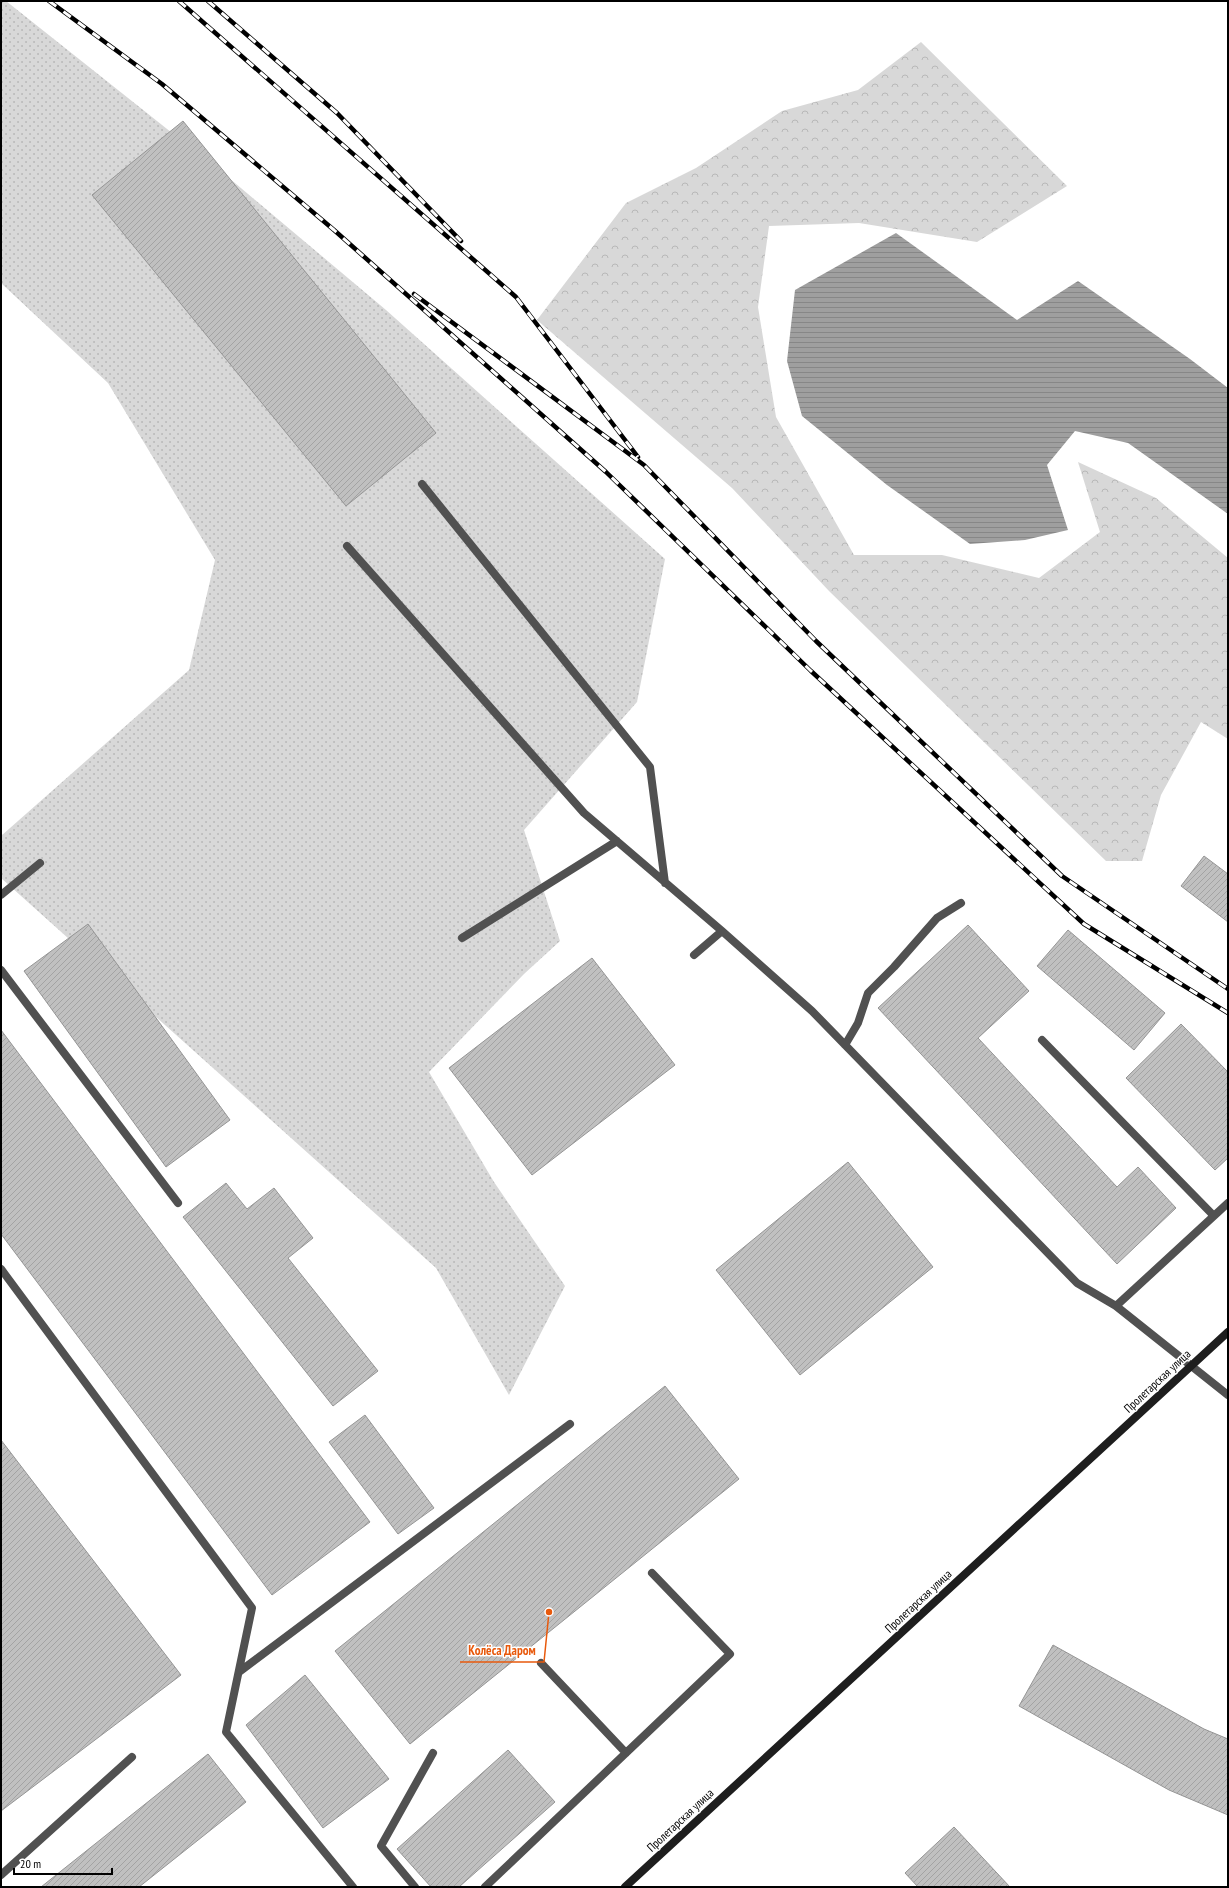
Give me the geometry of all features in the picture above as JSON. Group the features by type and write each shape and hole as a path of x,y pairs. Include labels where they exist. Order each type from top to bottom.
{"street":[{"name":"Пролетарская улица","path":"625,1887 1228,1332"}],"lane":[{"path":"422,484 650,766 665,883"},
{"path":"347,546 584,813 722,931 812,1011 1077,1283 1116,1306 1228,1395"},
{"path":"462,938 617,841"},
{"path":"1,895 40,863"},
{"path":"845,1045 858,1024 868,993 894,967 937,918 961,903"},
{"path":"694,955 722,931"},
{"path":"1,970 178,1203"},
{"path":"1042,1040 1214,1216"},
{"path":"1116,1306 1228,1203"},
{"path":"1,1268 252,1608 240,1672 226,1732 353,1887"},
{"path":"240,1672 570,1424"},
{"path":"485,1887 730,1654 652,1573"},
{"path":"541,1663 626,1753"},
{"path":"415,1887 381,1846 433,1753"},
{"path":"1,1875 132,1757"}],"green space":[{"path":"1,1 6,1 235,183 386,310 665,559 637,702 524,830 560,941 524,974 429,1072 494,1182 565,1286 509,1395 436,1268 1,878 1,836 189,670 215,560 108,383 1,283"},
{"path":"921,42 1067,186 977,242 859,223 769,226 758,307 776,417 854,555 942,555 1039,578 1100,532 1078,462 1156,498 1228,558 1228,739 1201,722 1161,795 1142,861 1106,861 829,591 732,488 537,320 626,203 696,168 782,111 858,90"}],"shaded area":[{"path":"896,233 1017,320 1078,281 1190,359 1228,388 1228,514 1128,443 1075,431 1047,465 1068,530 1025,540 970,544 887,485 802,416 787,361 795,290"}],"building":[{"path":"183,121 436,433 346,506 92,195"},
{"path":"1204,856 1228,874 1228,922 1181,886"},
{"path":"88,924 230,1120 166,1167 24,971"},
{"path":"968,925 1029,991 978,1038 1117,1187 1138,1167 1176,1208 1117,1264 878,1008"},
{"path":"1068,930 1165,1013 1134,1050 1037,966"},
{"path":"592,958 675,1065 532,1175 449,1068"},
{"path":"1181,1024 1228,1072 1228,1158 1215,1170 1126,1078"},
{"path":"1,1030 370,1522 272,1595 1,1234"},
{"path":"848,1162 933,1267 800,1375 716,1270"},
{"path":"226,1183 247,1209 274,1188 313,1238 288,1258 378,1371 333,1406 183,1217"},
{"path":"665,1386 739,1479 410,1744 335,1651"},
{"path":"365,1415 434,1508 398,1534 329,1442"},
{"path":"1,1440 181,1675 1,1811"},
{"path":"1053,1645 1204,1729 1228,1739 1228,1815 1169,1790 1019,1706"},
{"path":"305,1675 389,1779 323,1828 246,1725"},
{"path":"508,1750 555,1802 459,1887 431,1887 397,1849"},
{"path":"208,1754 246,1802 139,1887 41,1887"},
{"path":"954,1827 1010,1887 918,1887 905,1873"}],"railway":[{"path":"49,1 162,84 334,230 606,472 811,671 1084,924 1228,1013"},
{"path":"179,1 516,297 638,457"},
{"path":"208,1 337,113 461,241"},
{"path":"414,294 644,465 816,641 1062,876 1228,989"}],"place":[{"name":"Колёса Даром","path":"549,1612"}]}
